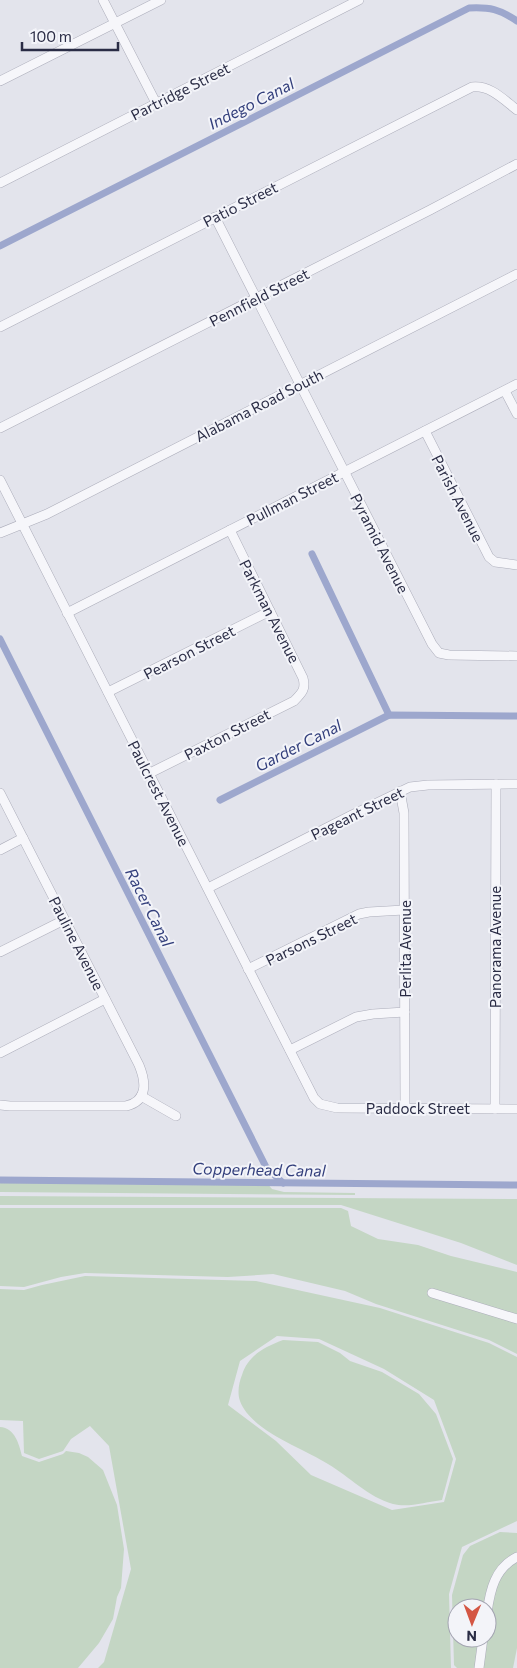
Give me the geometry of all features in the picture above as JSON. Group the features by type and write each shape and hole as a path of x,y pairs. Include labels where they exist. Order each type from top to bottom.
{"street":[{"path":"103,0 156,103"},
{"path":"0,81 161,0"},
{"name":"Partridge Street","path":"0,183 359,0"},
{"name":"Patio Street","path":"0,326 455,94 472,87 481,86 495,93 517,110"},
{"name":"Pennfield Street","path":"0,428 517,164"},
{"name":"Pyramid Avenue","path":"215,217 432,644 439,653 449,656 517,656"},
{"name":"Alabama Road South","path":"0,534 22,525 517,274"},
{"name":"Pullman Street","path":"67,613 517,384"},
{"path":"505,391 517,414"},
{"name":"Parish Avenue","path":"425,431 489,557 495,562 517,565"},
{"name":"Paulcrest Avenue","path":"0,480 314,1098 320,1104"},
{"name":"Parkman Avenue","path":"230,530 303,678 305,685 303,693"},
{"name":"Pearson Street","path":"108,692 270,611"},
{"name":"Paxton Street","path":"150,773 294,701 303,693"},
{"name":"Panorama Avenue","path":"495,1109 496,784"},
{"name":"Pageant Street","path":"208,888 400,791 418,785 517,784"},
{"name":"Perlita Avenue","path":"400,791 404,813 405,1108"},
{"name":"Pauline Avenue","path":"0,793 142,1073 144,1084 141,1096"},
{"path":"0,850 23,838"},
{"name":"Parsons Street","path":"248,969 359,914 404,910"},
{"path":"0,952 64,920"},
{"path":"0,1053 105,999"},
{"path":"290,1050 356,1017 405,1012"},
{"path":"0,1105 110,1107 135,1104 141,1096 176,1116"},
{"name":"Paddock Street","path":"320,1104 337,1108 517,1109"},
{"path":"432,1293 517,1319"},
{"path":"490,1598 498,1574 517,1557"},
{"path":"479,1668 482,1648"}],"green space":[{"path":"0,1178 266,1182 272,1189 284,1192 355,1193 355,1195 0,1192"},
{"path":"0,1196 517,1199 517,1265 461,1243 341,1205 0,1205"},
{"path":"0,1208 341,1208 348,1211 351,1226 378,1239 418,1245 451,1256 517,1272 517,1354 489,1340 376,1304 345,1291 273,1274 228,1277 85,1273 24,1287 0,1286"},
{"path":"85,1276 256,1281 380,1308 489,1343 517,1357 517,1521 462,1547 449,1598 447,1598 447,1648 450,1648 451,1668 98,1668 104,1662 131,1569 109,1446 90,1426 71,1439 63,1451 39,1459 24,1453 23,1421 0,1420 0,1289 24,1290","holes":["277,1336 319,1339 384,1369 434,1400 456,1459 444,1502 392,1510 311,1475 276,1441 228,1405 240,1361"]},
{"path":"283,1340 318,1342 340,1353 350,1361 382,1372 419,1394 436,1414 453,1459 442,1500 399,1505 375,1497 328,1464 266,1430 246,1412 239,1398 239,1384 248,1362 264,1349"},
{"path":"0,1427 13,1433 22,1456 39,1462 63,1454 66,1451 88,1457 103,1470 117,1505 124,1549 121,1588 117,1597 113,1619 99,1643 78,1668 0,1668"},
{"path":"500,1532 517,1533 517,1648 513,1668 457,1668 454,1665 454,1648 497,1648 497,1598 452,1598 463,1555 470,1546"}],"waterway":[{"name":"Indego Canal","path":"0,246 469,8 494,10 517,21"},
{"name":"Garder Canal","path":"312,554 389,715"},
{"name":"Racer Canal","path":"0,639 266,1167 283,1183"},
{"name":"Garder Canal","path":"220,800 389,715 517,716"},
{"name":"Copperhead Canal","path":"0,1180 517,1185"}]}
